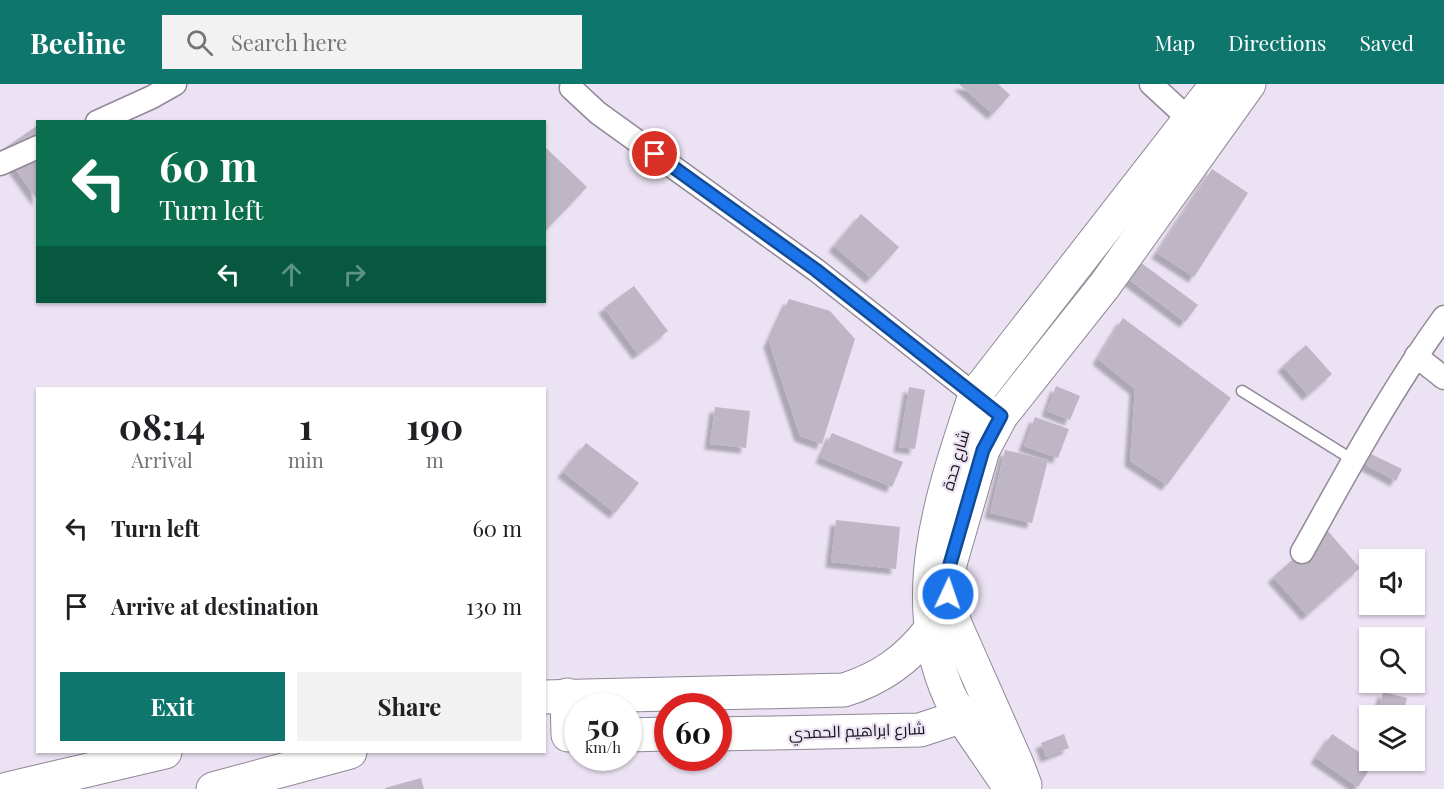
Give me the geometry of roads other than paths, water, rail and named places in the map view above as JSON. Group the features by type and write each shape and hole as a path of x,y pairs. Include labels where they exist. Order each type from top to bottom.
{"main road":[{"name":"شارع حدة","path":"977,712 951,700 941,674 930,630 929,585 937,524 975,395 1216,84"},
{"name":"شارع حدة","path":"1013,786 977,712 950,609 948,579 950,564 983,450 1001,416 1105,285 1249,84"},
{"path":"563,735 556,696 844,690 863,684 897,665 930,630"},
{"name":"شارع ابراهيم الحمدي","path":"732,734 920,730 977,712"},
{"path":"920,730 952,740 969,749 1013,786"},
{"path":"7,789 161,753"},
{"path":"213,789 292,760 343,753"}],"street":[{"path":"101,120 175,84"},
{"path":"1151,84 1190,120"},
{"path":"571,88 598,113 816,270 1001,416"},
{"path":"0,164 36,148"},
{"path":"1302,552 1353,460 1416,356 1444,317"},
{"path":"1416,356 1444,378"}],"lane":[{"path":"1242,390 1353,460"}]}
